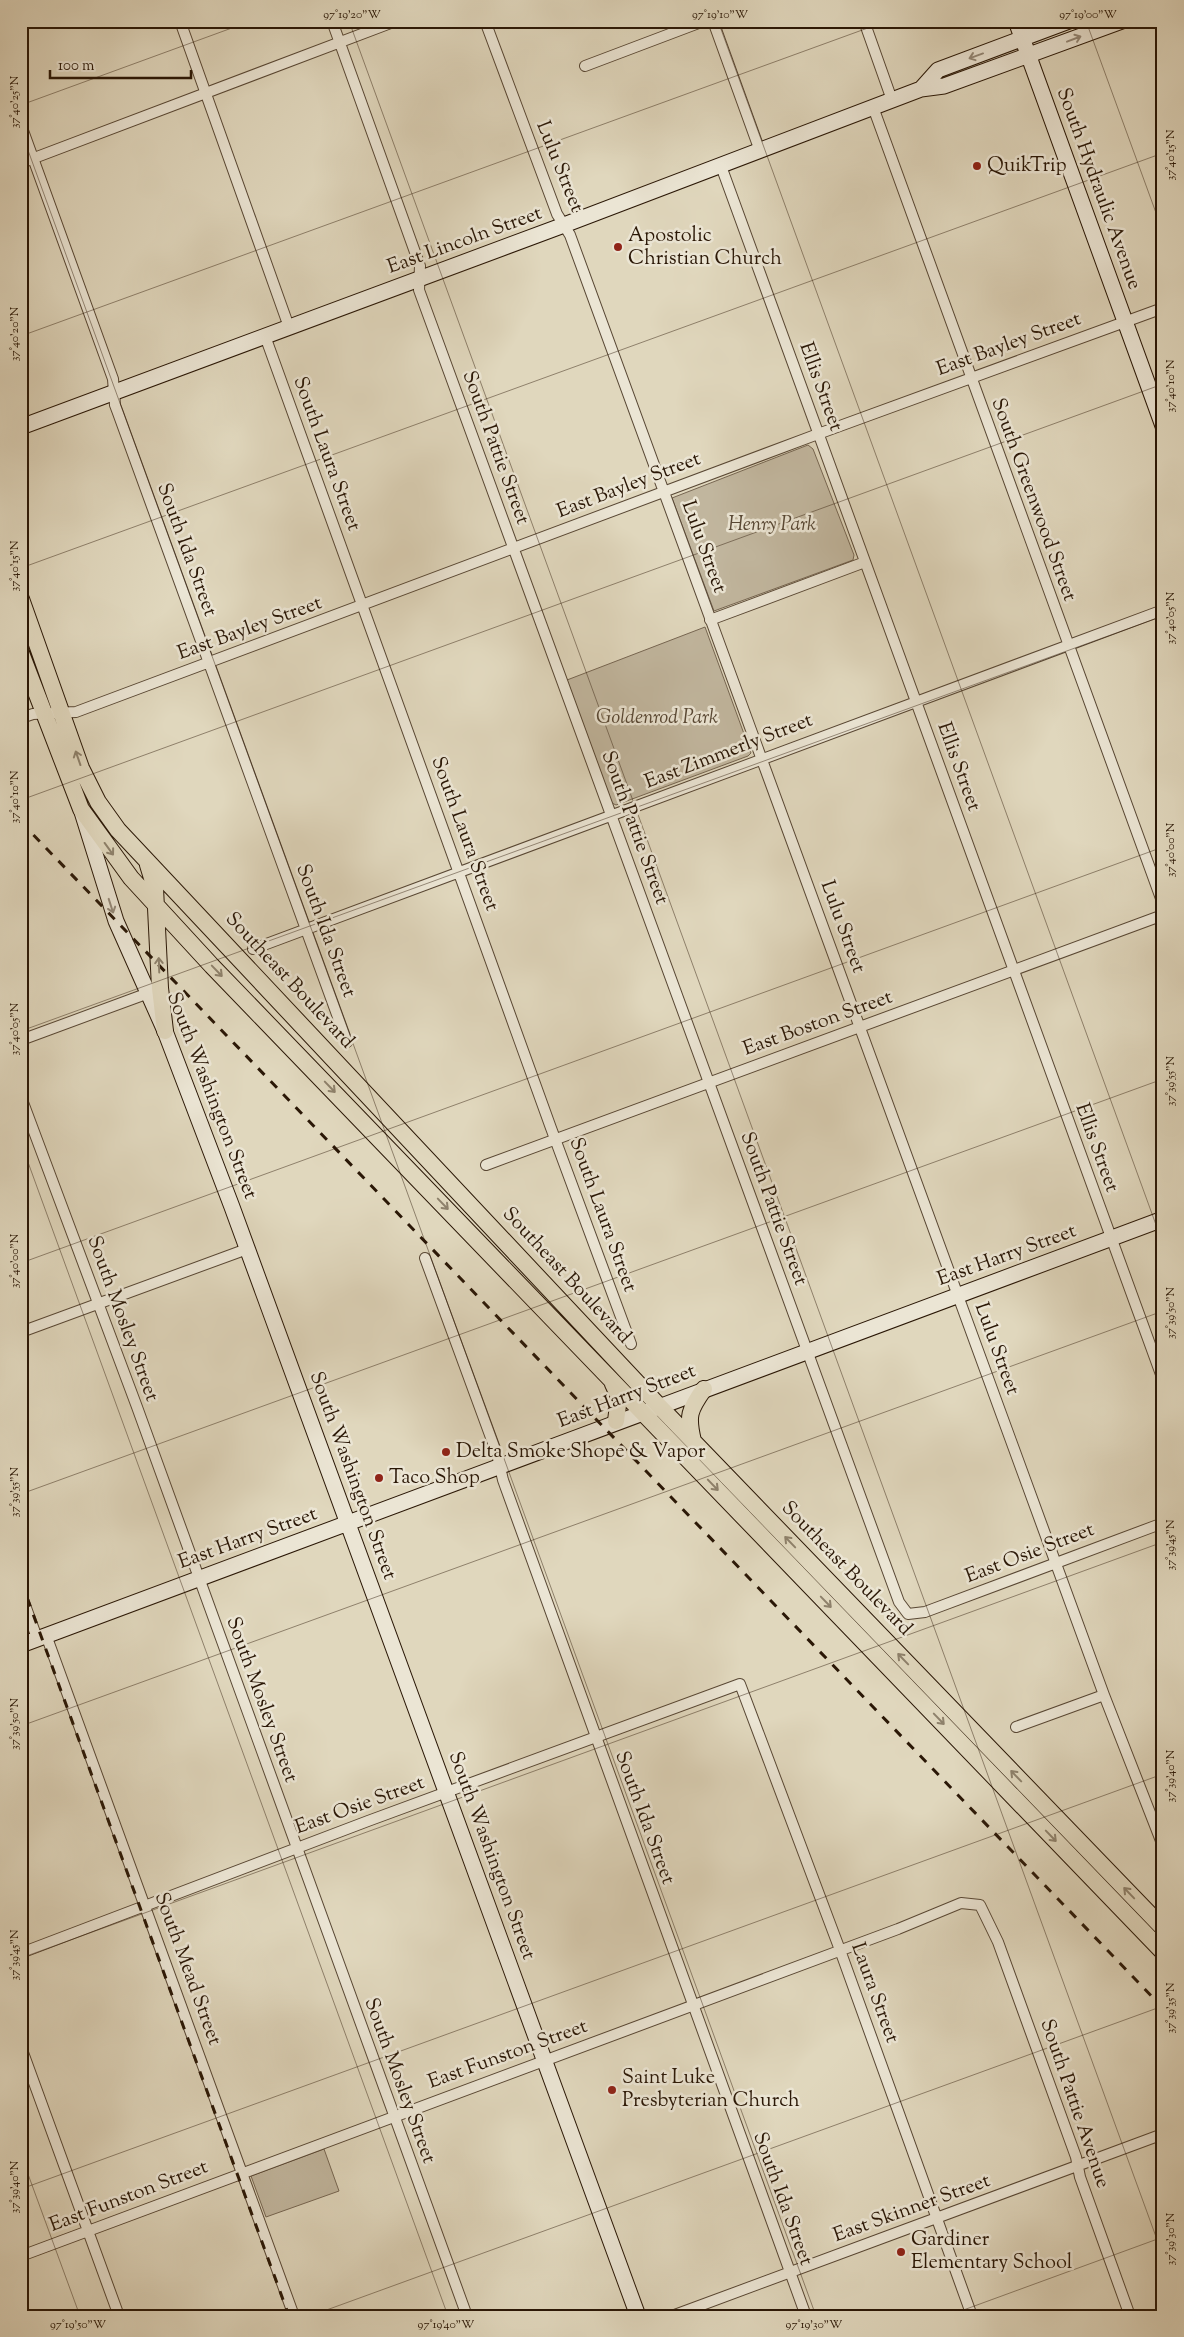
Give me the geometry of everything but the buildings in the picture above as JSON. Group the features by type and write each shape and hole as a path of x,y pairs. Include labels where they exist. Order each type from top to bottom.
{"main road":[{"name":"Southeast Boulevard","path":"21,599 81,768 98,802 118,830 651,1409 1163,1952"},
{"name":"South Washington Street","path":"21,653 81,809"},
{"name":"Southeast Boulevard","path":"81,809 108,848 157,907 610,1377 692,1441 1163,1928"},
{"path":"145,859 152,876 157,907 154,991 166,1031"},
{"path":"610,1377 619,1396 616,1421"},
{"path":"692,1441 689,1424 690,1410 704,1389"}],"street":[{"path":"180,21 289,327"},
{"name":"South Pattie Street","path":"332,21 419,263 420,290 513,549 899,1602 908,1614"},
{"path":"21,163 396,21"},
{"name":"Lulu Street","path":"485,21 556,214 564,225 573,244 1057,1562 1104,1695 1159,1827 1163,1846"},
{"path":"585,66 704,21"},
{"path":"713,21 760,151"},
{"path":"864,21 892,100"},
{"name":"South Hydraulic Avenue","path":"1016,21 1163,426"},
{"name":"East Lincoln Street","path":"920,89 938,70 1069,21"},
{"name":"East Lincoln Street","path":"21,427 721,166 920,89 944,86 1122,21"},
{"name":"South Greenwood Street","path":"873,107 1067,645 1163,904"},
{"name":"South Ida Street","path":"21,125 113,380 118,413 347,1042"},
{"name":"Ellis Street","path":"721,166 1110,1239 1163,1380"},
{"name":"East Bayley Street","path":"21,718 33,714 44,715 76,712 818,434 1163,308"},
{"name":"South Laura Street","path":"265,336 555,1141 631,1344"},
{"path":"710,620 865,562"},
{"name":"East Zimmerly Street","path":"253,949 1163,610"},
{"name":"South Washington Street","path":"81,809 116,921 154,991"},
{"name":"East Boston Street","path":"486,1165 1163,915"},
{"path":"21,1040 154,991"},
{"name":"South Washington Street","path":"166,1031 638,2316"},
{"name":"South Mosley Street","path":"21,1097 467,2316"},
{"name":"East Harry Street","path":"21,1645 616,1421 1163,1219"},
{"path":"21,1332 247,1249"},
{"name":"South Ida Street","path":"425,1258 453,1332 596,1738 806,2316"},
{"name":"East Osie Street","path":"908,1614 925,1612 1163,1523"},
{"name":"South Mead Street","path":"21,1594 42,1637 145,1906 294,2316"},
{"name":"East Osie Street","path":"21,1953 740,1684"},
{"name":"Laura Street","path":"740,1684 840,1950 972,2316"},
{"path":"1016,1727 1104,1695"},
{"name":"East Funston Street","path":"21,2256 961,1903 980,1905"},
{"name":"South Pattie Avenue","path":"980,1905 998,1942 1130,2316"},
{"path":"21,2047 119,2316"},
{"name":"East Skinner Street","path":"672,2316 1163,2134"}],"green space":[{"name":"Henry Park","path":"808,445 813,449 854,555 853,560 714,611 672,498"},
{"name":"Goldenrod Park","path":"705,627 751,753 748,756 616,805 612,803 567,680"},
{"path":"324,2149 339,2191 266,2217 251,2176"}],"railway":[{"path":"21,822 1163,2008"},
{"path":"21,1581 289,2316"}],"place":[{"name":"QuikTrip","path":"977,166"},
{"name":"Apostolic Christian Church","path":"618,247"},
{"name":"Delta Smoke Shope & Vapor","path":"446,1452"},
{"name":"Taco Shop","path":"379,1478"},
{"name":"Saint Luke Presbyterian Church","path":"612,2090"},
{"name":"Gardiner Elementary School","path":"901,2252"}]}
